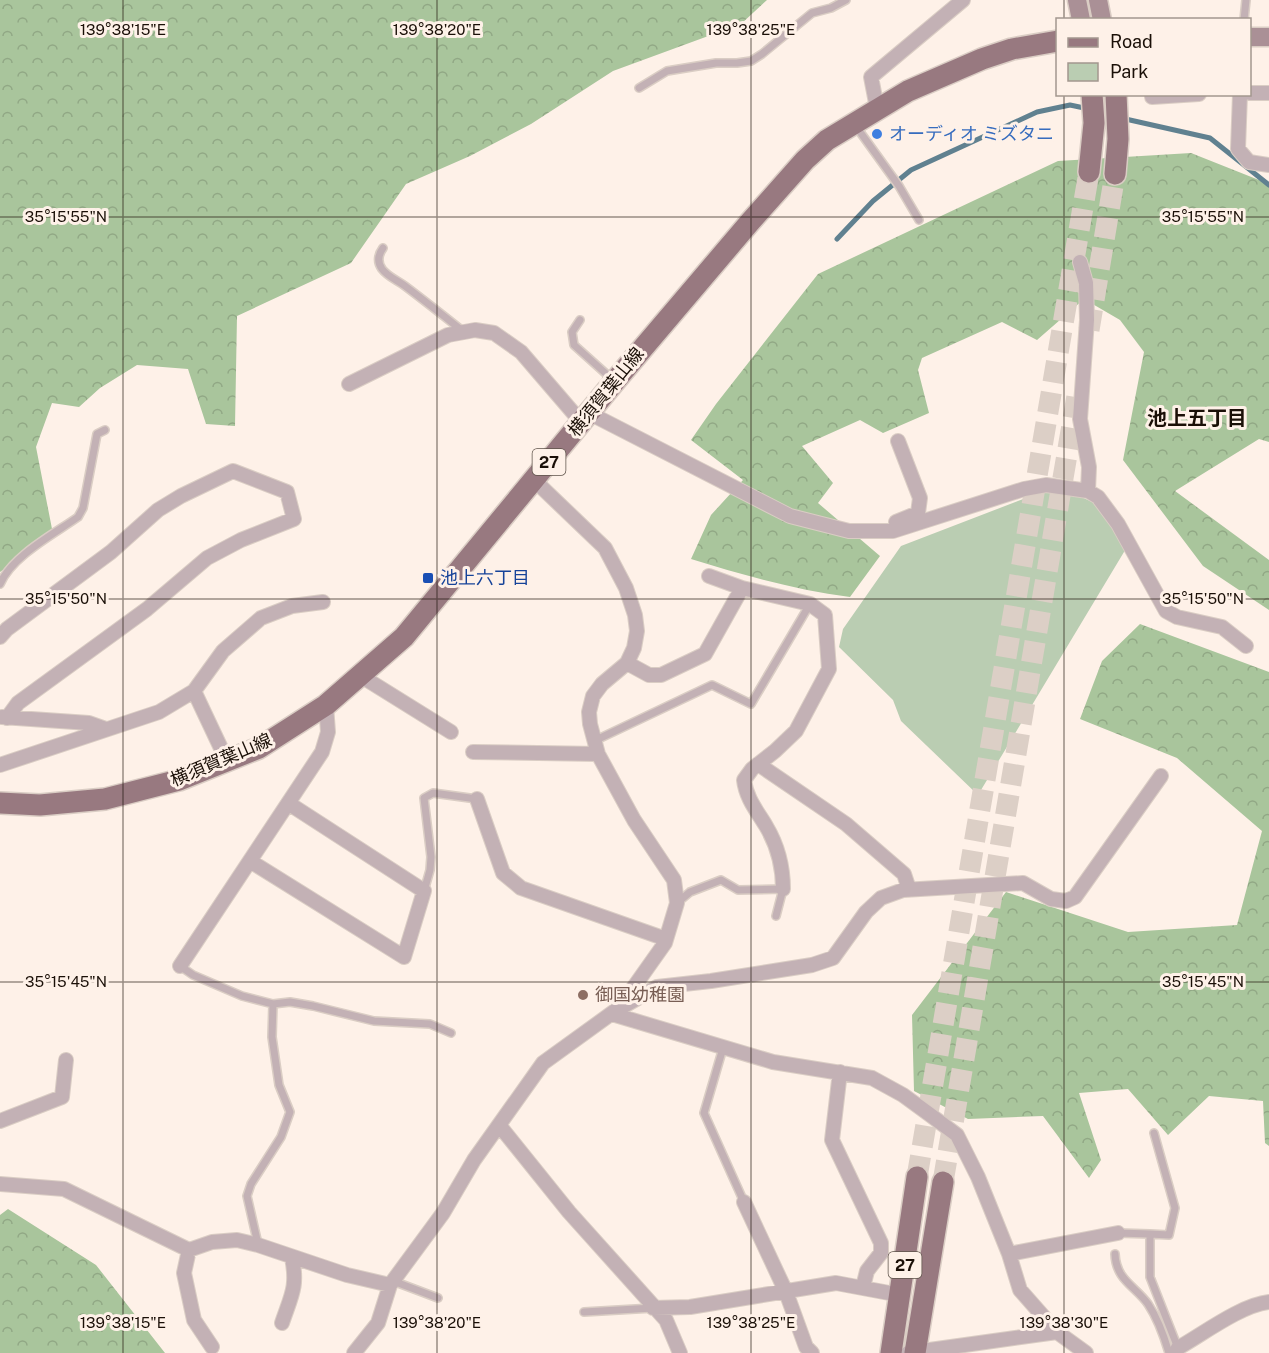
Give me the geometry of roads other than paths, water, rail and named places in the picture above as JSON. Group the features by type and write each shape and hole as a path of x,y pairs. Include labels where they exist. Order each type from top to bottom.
{"main road":[{"name":"横須賀葉山線","path":"0,803 40,805 105,799 179,780 259,748 326,705 404,637 615,381 805,160 827,140 908,91 982,59 1012,49 1056,41"},
{"path":"1089,172 1094,123 1092,96"},
{"path":"1115,174 1118,139 1116,96"},
{"name":"27","path":"891,1353 917,1177"},
{"name":"27","path":"912,1353 943,1182"}],"street":[{"path":"877,108 871,77 963,0"},
{"path":"1077,0 1081,18"},
{"path":"1098,0 1102,18"},
{"path":"1251,37 1269,37"},
{"path":"1251,93 1269,93"},
{"path":"1152,97 1168,96"},
{"path":"1240,96 1238,150 1249,162 1269,165"},
{"path":"1080,262 1086,283 1087,320 1080,419 1089,467 1088,491"},
{"path":"349,384 448,335 475,330 494,333 521,352 586,418 790,516 849,531 893,531 1024,489 1046,485 1088,491 1098,497 1118,524 1166,611 1177,617 1222,627 1246,646"},
{"path":"893,531 893,523 918,513 920,498 898,441"},
{"path":"0,637 7,629 111,552 158,510 181,496 233,471 287,492 294,519 241,540 207,558 147,609 18,703 4,717"},
{"path":"533,479 606,548 619,572 635,615 637,631 634,648 627,663 602,684 593,696 589,712 596,748 633,820 674,880 677,903 666,939 616,1011"},
{"path":"710,576 742,588 810,604 825,615 829,669 796,730 776,751 758,764 744,780 745,792 768,830 780,858 783,868 783,889"},
{"path":"627,663 649,675 661,675 705,654 742,588"},
{"path":"0,765 159,712 194,691 223,651 261,618 292,606 322,602"},
{"path":"361,676 451,732"},
{"path":"194,691 227,761"},
{"path":"180,966 322,752 328,732 326,705"},
{"path":"4,717 89,723 106,729"},
{"path":"473,752 596,748"},
{"path":"758,764 846,824 904,874 909,889"},
{"path":"354,1353 378,1323 392,1283 443,1213 474,1160 543,1063 616,1011 657,987 812,965 833,958 867,912 881,898 909,889 1023,883 1051,899 1066,901 1075,897 1161,776"},
{"path":"477,799 503,873 521,888 666,939"},
{"path":"250,861 404,957 424,891 288,803"},
{"path":"616,1011 723,1048 773,1062 872,1078 903,1095 957,1135 978,1177 1009,1254 1020,1290 1057,1332 1086,1353"},
{"path":"0,1120 62,1097 66,1060"},
{"path":"840,1072 832,1140 880,1243 881,1253 867,1271 863,1287"},
{"path":"499,1125 569,1212 666,1320 680,1353"},
{"path":"0,1184 64,1189 189,1251 212,1242 237,1240 346,1275 392,1283"},
{"path":"744,1202 786,1292 806,1347 812,1353"},
{"path":"1009,1254 1118,1233"},
{"path":"189,1251 184,1273 194,1320 212,1347"},
{"path":"282,1323 295,1286 296,1275 292,1258"},
{"path":"653,1308 690,1307 836,1283 900,1295"},
{"path":"1174,1351 1232,1316 1269,1302"},
{"path":"912,1353 1057,1332"},
{"path":"988,1353 1004,1339"}],"lane":[{"path":"639,88 667,71 706,64 751,61 813,13 831,8 846,0"},
{"path":"1244,18 1246,0"},
{"path":"854,123 900,186 919,220"},
{"path":"383,248 379,254 379,261 381,268 388,276 402,283 465,332"},
{"path":"580,320 572,332 574,345 615,381"},
{"path":"0,584 5,572 18,560 78,517 84,508 97,434 105,430"},
{"path":"596,748 712,685 751,704 810,604"},
{"path":"424,891 431,857 424,798 433,793 477,799"},
{"path":"677,903 690,892 721,880 738,890 783,889 776,916"},
{"path":"180,966 193,975 242,996 273,1004 290,1002 374,1021 430,1024 451,1033"},
{"path":"258,1245 247,1196 251,1184 281,1137 290,1112 279,1085 272,1037 273,1004"},
{"path":"723,1048 704,1113 744,1202"},
{"path":"1118,1233 1169,1235 1175,1208 1154,1133"},
{"path":"1150,1234 1150,1277 1174,1351"},
{"path":"1115,1254 1115,1266 1148,1304 1174,1351"},
{"path":"392,1283 438,1298"},
{"path":"585,1312 653,1308"}],"waterway":[{"path":"837,239 873,201 911,170 1037,112 1070,105 1089,109"},
{"path":"1121,118 1210,138 1269,185"}],"tunnel":[{"path":"917,1177 1089,172"},
{"path":"1089,330 1115,174"},
{"path":"943,1182 1078,390"}],"place":[{"name":"オーディオ ミズタニ","path":"877,134"},
{"name":"池上六丁目","path":"428,578"},
{"name":"御国幼稚園","path":"583,995"}],"district":[{"name":"池上五丁目","path":"1197,418"}]}
